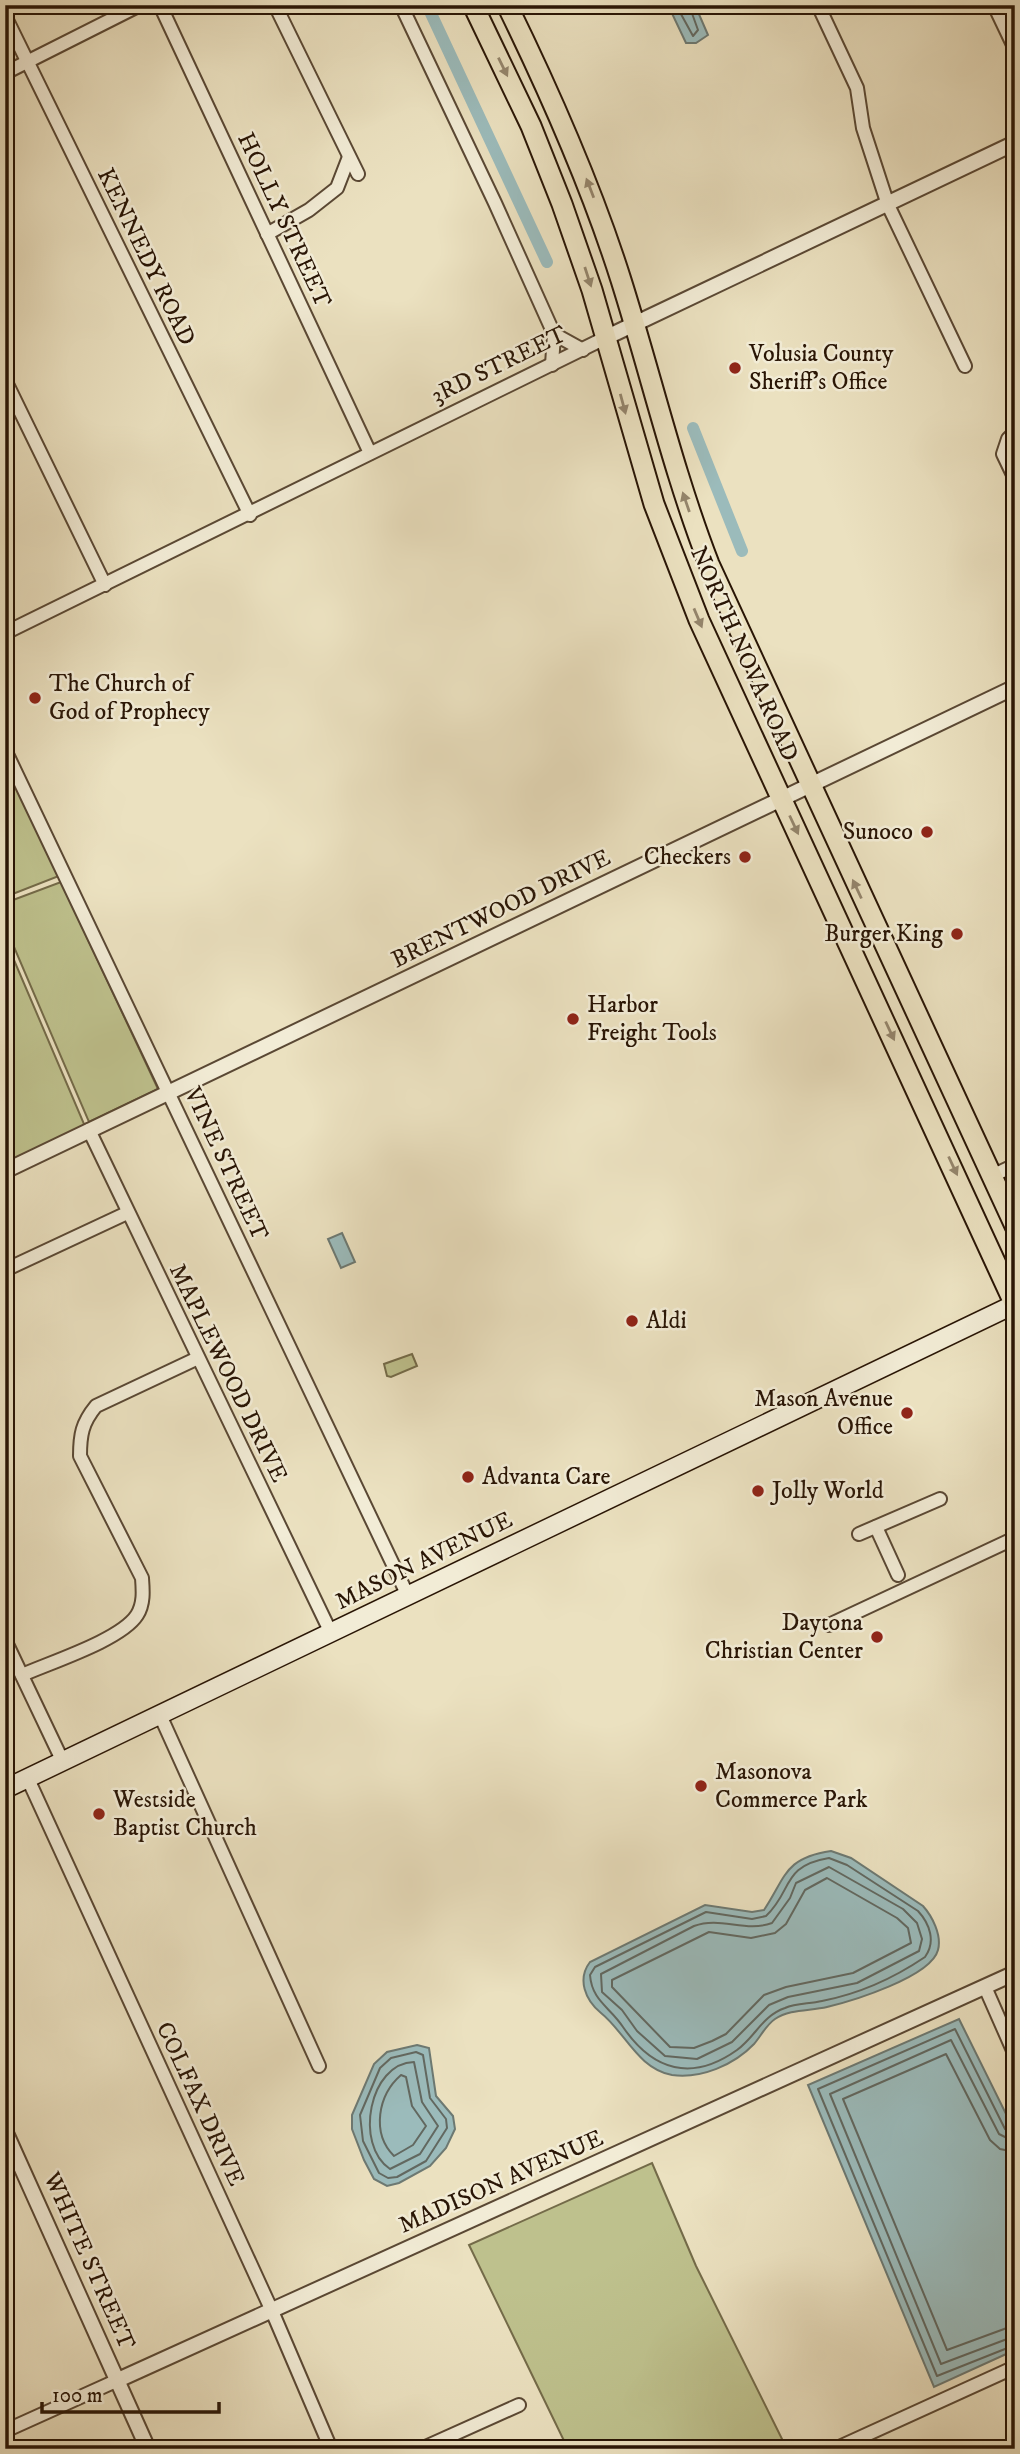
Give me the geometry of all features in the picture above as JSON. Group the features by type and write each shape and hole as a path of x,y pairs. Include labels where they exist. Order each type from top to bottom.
{"main road":[{"name":"NORTH NOVA ROAD","path":"473,5 547,164 606,338 636,449 671,550 715,657 1015,1305"},
{"name":"NORTH NOVA ROAD","path":"508,5 575,150 634,323 663,431 695,527 730,615 1015,1226"},
{"path":"856,958 875,966 907,995"},
{"name":"MASON AVENUE","path":"5,1789 1015,1305"}],"street":[{"path":"5,73 140,5"},
{"name":"HOLLY STREET","path":"159,5 370,453"},
{"path":"275,5 358,174"},
{"path":"401,5 554,334 552,365"},
{"path":"818,5 857,88 863,128 888,205 965,366"},
{"path":"994,5 1015,49"},
{"name":"KENNEDY ROAD","path":"5,16 250,515"},
{"name":"3RD STREET","path":"5,633 250,515 634,323 1013,149"},
{"path":"267,234 309,210 337,188 349,157"},
{"path":"554,334 583,349"},
{"path":"5,380 105,585"},
{"path":"1015,432 1008,439 1003,454 1015,479"},
{"name":"BRENTWOOD DRIVE","path":"5,1171 1015,687"},
{"name":"VINE STREET","path":"5,750 408,1596"},
{"name":"MAPLEWOOD DRIVE","path":"89,1130 331,1633"},
{"path":"992,1176 1015,1165"},
{"path":"5,1270 127,1213"},
{"path":"22,1675 103,1639 125,1627 137,1615 143,1599 142,1578 80,1456 84,1420 96,1406 198,1358"},
{"path":"859,1534 940,1499"},
{"path":"876,1527 898,1575"},
{"path":"829,1625 1015,1538"},
{"path":"5,1640 63,1762"},
{"path":"160,1715 319,2066"},
{"name":"COLFAX DRIVE","path":"28,1779 272,2311 331,2449"},
{"name":"MADISON AVENUE","path":"5,2431 1015,1973"},
{"path":"985,1987 1015,2055"},
{"name":"WHITE STREET","path":"5,2131 149,2449"},
{"path":"835,2449 1015,2367"},
{"path":"421,2449 519,2405"}],"green space":[{"path":"5,750 64,874 5,897"},
{"path":"61,882 158,1089 89,1122 5,926 5,903"},
{"path":"5,939 87,1131 5,1171"},
{"path":"412,1354 417,1366 391,1377 387,1376 384,1364"},
{"path":"652,2163 696,2266 787,2449 568,2449 469,2245"}],"water":[{"path":"668,5 695,5 708,35 696,43 686,43"},
{"path":"342,1233 355,1262 341,1268 328,1239"},
{"path":"831,1851 851,1858 923,1906 933,1920 939,1938 938,1950 932,1960 906,1978 854,1999 781,2016 766,2027 746,2052 716,2069 694,2075 672,2075 650,2065 595,2008 587,1996 584,1975 590,1962 705,1905 752,1912 764,1910 782,1879 795,1864 816,1854"},
{"path":"959,2019 1015,2132 1015,2350 934,2387 808,2085"},
{"path":"417,2045 429,2048 436,2096 453,2116 455,2129 446,2148 430,2166 399,2183 387,2186 374,2179 364,2160 352,2129 352,2115 374,2064 387,2052"}],"waterway":[{"path":"427,5 547,262"},
{"path":"693,428 742,551"}],"place":[{"name":"Volusia County Sheriff's Office","path":"735,368"},
{"name":"The Church of God of Prophecy","path":"35,698"},
{"name":"Sunoco","path":"927,832"},
{"name":"Checkers","path":"745,857"},
{"name":"Burger King","path":"957,934"},
{"name":"Harbor Freight Tools","path":"573,1019"},
{"name":"Aldi","path":"632,1321"},
{"name":"Mason Avenue Office","path":"907,1413"},
{"name":"Advanta Care","path":"468,1477"},
{"name":"Jolly World","path":"758,1491"},
{"name":"Daytona Christian Center","path":"877,1637"},
{"name":"Masonova Commerce Park","path":"701,1786"},
{"name":"Westside Baptist Church","path":"99,1814"}]}
